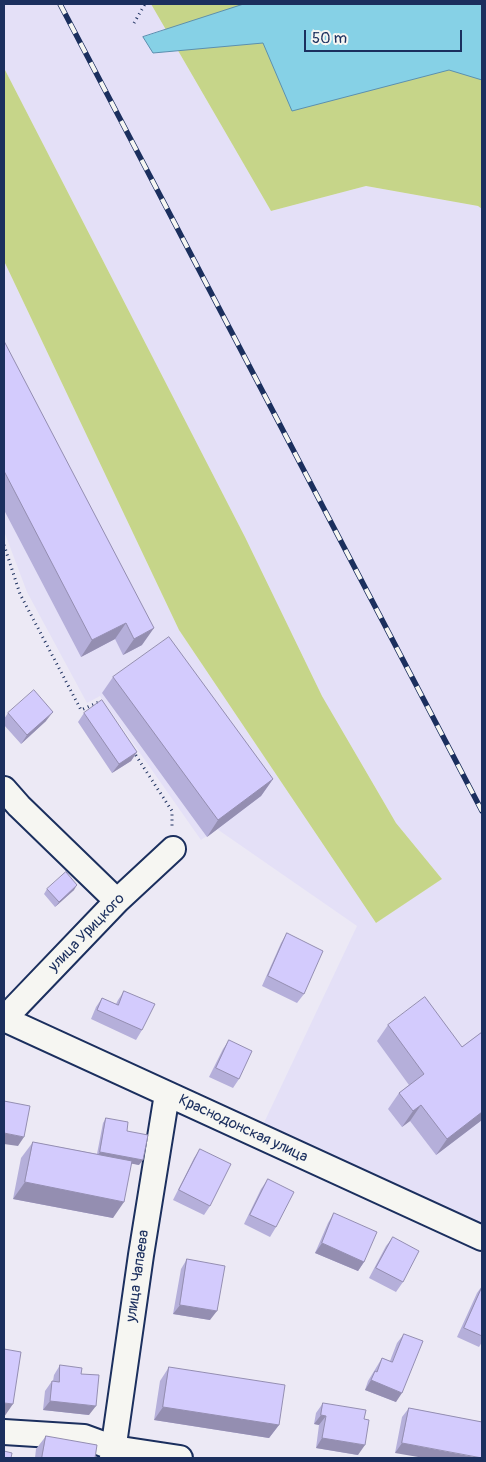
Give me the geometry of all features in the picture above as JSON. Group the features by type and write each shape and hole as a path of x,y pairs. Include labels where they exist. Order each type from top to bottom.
{"street":[{"path":"4,789 116,901"},
{"name":"улица Урицкого","path":"4,1019 116,901 172,849"},
{"name":"Краснодонская улица","path":"4,1019 482,1238"},
{"name":"улица Чапаева","path":"113,1453 141,1255 167,1094"},
{"path":"4,1432 84,1437 113,1453 180,1458"}],"path":[{"path":"134,23 145,4"},
{"path":"4,545 20,594 81,710 101,701 106,709"},
{"path":"131,748 172,811 172,849"}],"shaded area":[{"path":"4,4 151,4 271,211 366,186 478,206 482,209 482,1231 261,1129 357,926 217,829 201,840 100,696 87,703 27,592 4,531 4,261 179,630 376,923 442,879 396,823 322,696 245,537 4,68"}],"green space":[{"path":"151,4 482,4 482,209 478,206 366,186 271,211"},
{"path":"4,68 245,537 322,696 396,823 442,879 376,923 179,630 4,261"}],"water":[{"path":"244,4 482,4 482,80 449,70 292,111 263,43 153,53 143,37"}],"building":[{"path":"4,341 154,628 134,639 126,623 92,640 4,471"},
{"path":"169,637 273,779 218,820 113,677"},
{"path":"34,690 53,712 27,735 8,713"},
{"path":"102,700 137,752 119,764 84,713"},
{"path":"66,872 77,885 59,902 47,889"},
{"path":"287,933 323,951 304,994 268,976"},
{"path":"124,991 155,1004 142,1030 97,1010 102,998 118,1005"},
{"path":"425,997 462,1047 482,1032 482,1112 447,1139 421,1105 413,1111 399,1093 424,1074 388,1025"},
{"path":"229,1040 252,1051 239,1079 216,1068"},
{"path":"4,1101 30,1106 24,1137 4,1133"},
{"path":"106,1118 128,1122 127,1131 148,1135 143,1160 100,1152"},
{"path":"33,1142 132,1161 124,1202 25,1182"},
{"path":"200,1149 231,1164 210,1206 179,1190"},
{"path":"268,1179 294,1192 276,1227 250,1215"},
{"path":"334,1213 377,1232 364,1262 322,1243"},
{"path":"393,1237 419,1251 403,1282 376,1268"},
{"path":"187,1259 225,1266 217,1311 180,1305"},
{"path":"482,1287 482,1336 464,1328"},
{"path":"404,1334 423,1341 402,1393 371,1380 375,1371 377,1372 382,1358 392,1362"},
{"path":"4,1349 21,1352 13,1404 4,1403"},
{"path":"60,1365 82,1368 81,1374 99,1375 96,1406 50,1401 52,1381 59,1382"},
{"path":"169,1367 285,1385 279,1425 163,1407"},
{"path":"323,1403 366,1410 364,1419 369,1420 365,1445 322,1438 326,1416 321,1415"},
{"path":"409,1408 482,1422 482,1458 402,1443"},
{"path":"46,1436 97,1445 95,1458 42,1458"},
{"path":"4,1451 12,1453 11,1458 4,1458"}],"railway":[{"path":"60,4 482,811"}]}
